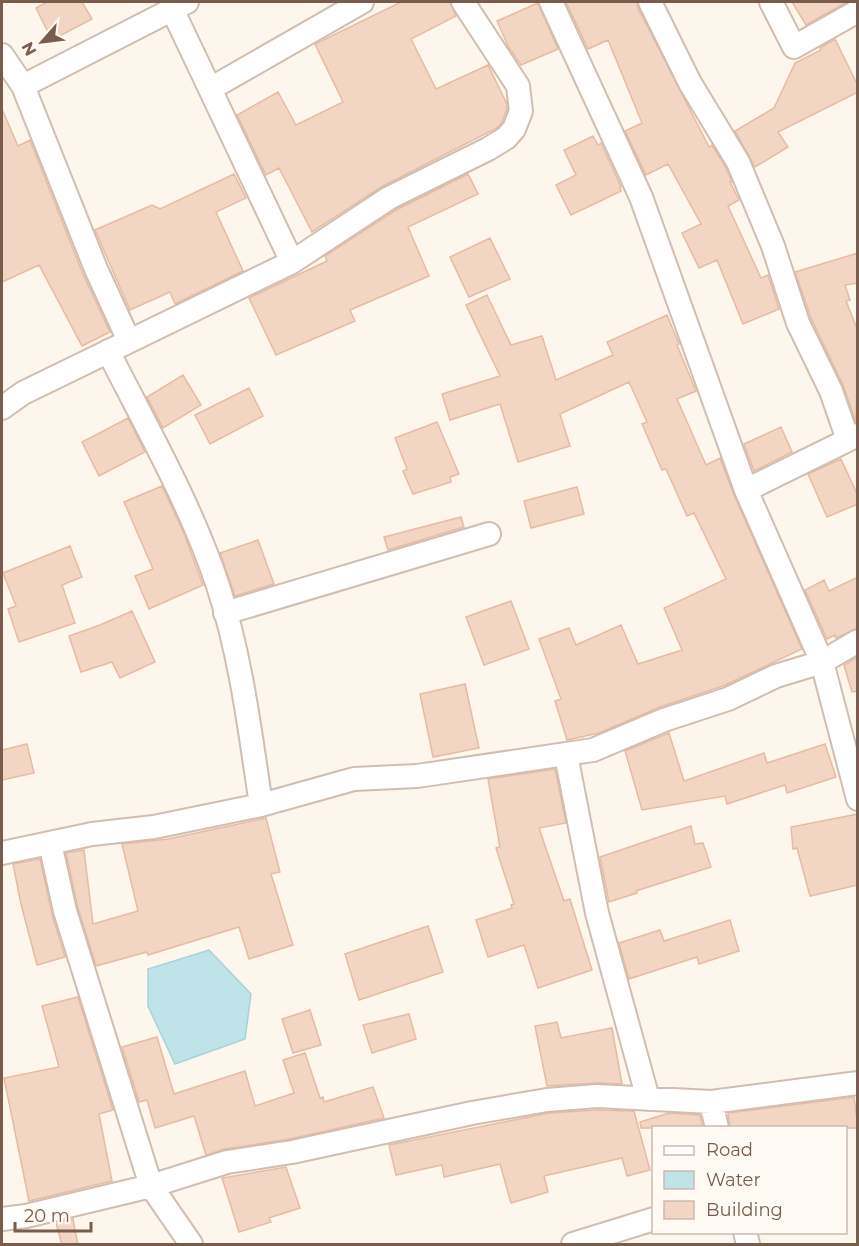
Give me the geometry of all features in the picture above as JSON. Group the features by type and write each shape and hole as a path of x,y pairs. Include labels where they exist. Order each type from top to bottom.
{"street":[{"path":"210,89 362,2"},
{"path":"2,408 23,393 292,262 389,198 506,138 514,129 521,111 518,86 463,2"},
{"path":"551,2 641,197 746,490 822,662 858,799"},
{"path":"650,2 690,83 738,162 773,246 798,323 853,438 746,490"},
{"path":"771,2 794,47 858,11"},
{"path":"23,86 179,5 210,89 292,262"},
{"path":"2,55 23,86 96,269 129,341"},
{"path":"108,351 185,504 218,586 242,677 261,805"},
{"path":"225,613 489,534"},
{"path":"2,853 92,834 154,827 261,805 354,779 417,776 593,750 664,720 728,699 776,676 822,662 858,642"},
{"path":"566,755 597,913 648,1099"},
{"path":"50,843 65,911 151,1186 191,1245"},
{"path":"2,1219 26,1216 151,1186 227,1162 292,1152 472,1113 547,1100 597,1096 711,1102 858,1083"},
{"path":"711,1102 717,1126"},
{"path":"573,1245 652,1220"}],"water":[{"path":"209,950 251,994 245,1039 175,1064 148,1006 148,969"}],"building":[{"path":"47,2 82,2 92,19 52,40 36,8"},
{"path":"401,2 450,2 456,16 411,39 436,89 488,65 507,104 502,122 497,128 383,186 312,232 279,168 266,175 237,115 278,92 296,125 343,102 315,44"},
{"path":"566,2 637,2 709,147 712,145 726,168 739,200 728,206 761,278 768,275 779,309 743,324 717,260 699,268 682,233 701,224 668,164 646,175 625,131 642,123 608,40 588,49"},
{"path":"792,2 847,2 806,25"},
{"path":"538,3 558,49 521,65 508,46 497,21"},
{"path":"835,39 858,86 858,92 778,132 788,147 755,167 735,131 774,108 795,63 821,50 820,48"},
{"path":"2,109 18,146 30,140 83,274 110,332 82,346 39,265 2,282"},
{"path":"593,136 598,145 601,143 621,191 571,215 556,185 576,175 564,150"},
{"path":"234,174 246,198 216,212 243,271 175,304 170,292 130,310 95,230 152,205 160,209"},
{"path":"468,174 478,194 408,227 429,276 350,310 355,321 276,355 249,298 327,261 325,256 396,210"},
{"path":"490,238 510,279 469,297 450,257"},
{"path":"858,253 858,283 845,285 850,300 846,301 858,331 856,422 843,385 811,318 795,272"},
{"path":"487,295 511,345 542,336 556,380 613,355 607,342 667,315 696,391 677,399 706,465 720,458 802,649 723,686 660,707 599,733 567,740 555,701 561,699 539,639 569,628 576,645 621,625 638,664 682,650 664,608 726,579 694,513 687,516 666,469 662,470 642,424 647,422 629,382 560,414 570,446 518,462 500,404 450,420 442,394 500,376 466,305"},
{"path":"183,375 201,405 163,428 147,397"},
{"path":"249,388 263,416 210,444 195,415"},
{"path":"128,418 145,452 99,476 82,442"},
{"path":"437,422 459,474 450,477 451,482 413,494 403,471 407,469 395,438"},
{"path":"781,427 792,452 754,471 744,444"},
{"path":"841,459 858,496 858,504 827,517 808,474"},
{"path":"162,486 183,531 203,585 149,609 135,576 153,569 124,502"},
{"path":"577,487 584,514 531,528 524,501"},
{"path":"461,517 464,527 388,550 384,537"},
{"path":"258,540 274,584 235,596 220,553"},
{"path":"70,546 82,577 62,585 75,623 19,642 8,609 16,606 3,573"},
{"path":"858,577 858,628 836,638 835,635 827,639 805,590 824,580 829,591"},
{"path":"511,601 529,649 484,665 466,617"},
{"path":"132,611 155,662 120,678 112,662 81,672 69,636"},
{"path":"858,657 858,691 852,692 844,665"},
{"path":"465,684 479,748 433,757 420,694"},
{"path":"669,733 684,781 764,753 767,763 825,744 836,777 787,793 785,785 727,804 725,796 642,810 625,751"},
{"path":"27,744 34,773 2,780 2,750"},
{"path":"555,769 566,823 539,828 564,901 570,899 592,970 538,988 524,945 488,957 476,920 512,908 511,905 514,904 496,848 500,847 488,779"},
{"path":"858,814 858,885 810,896 797,848 793,849 791,827"},
{"path":"266,818 280,872 271,874 293,945 249,959 239,927 148,955 147,952 96,966 78,908 66,853 84,850 93,924 138,911 122,844 168,839"},
{"path":"691,826 695,844 703,843 711,867 609,902 600,857"},
{"path":"40,859 52,914 65,957 37,965 13,864"},
{"path":"730,920 739,951 699,964 697,957 629,979 619,943 660,930 664,941"},
{"path":"428,926 443,972 359,1000 345,954"},
{"path":"78,997 113,1110 99,1114 112,1181 29,1201 4,1078 59,1067 42,1006"},
{"path":"310,1010 321,1045 293,1053 282,1019"},
{"path":"409,1014 416,1039 372,1053 363,1025"},
{"path":"557,1022 561,1038 612,1028 622,1084 547,1086 535,1026"},
{"path":"157,1037 174,1094 245,1071 255,1106 294,1093 283,1060 305,1053 320,1098 323,1097 324,1102 373,1087 384,1118 290,1139 225,1149 206,1155 194,1116 155,1128 147,1100 139,1102 122,1047"},
{"path":"854,1097 858,1128 847,1128 847,1126 730,1126 728,1113"},
{"path":"597,1110 634,1111 650,1170 627,1176 622,1158 544,1176 548,1192 511,1203 500,1164 444,1177 442,1165 396,1175 389,1145 549,1113"},
{"path":"669,1113 700,1115 703,1126 641,1128 640,1122"},
{"path":"286,1167 300,1208 269,1218 271,1222 239,1232 222,1178"},
{"path":"73,1219 78,1245 62,1245 56,1223"}]}
